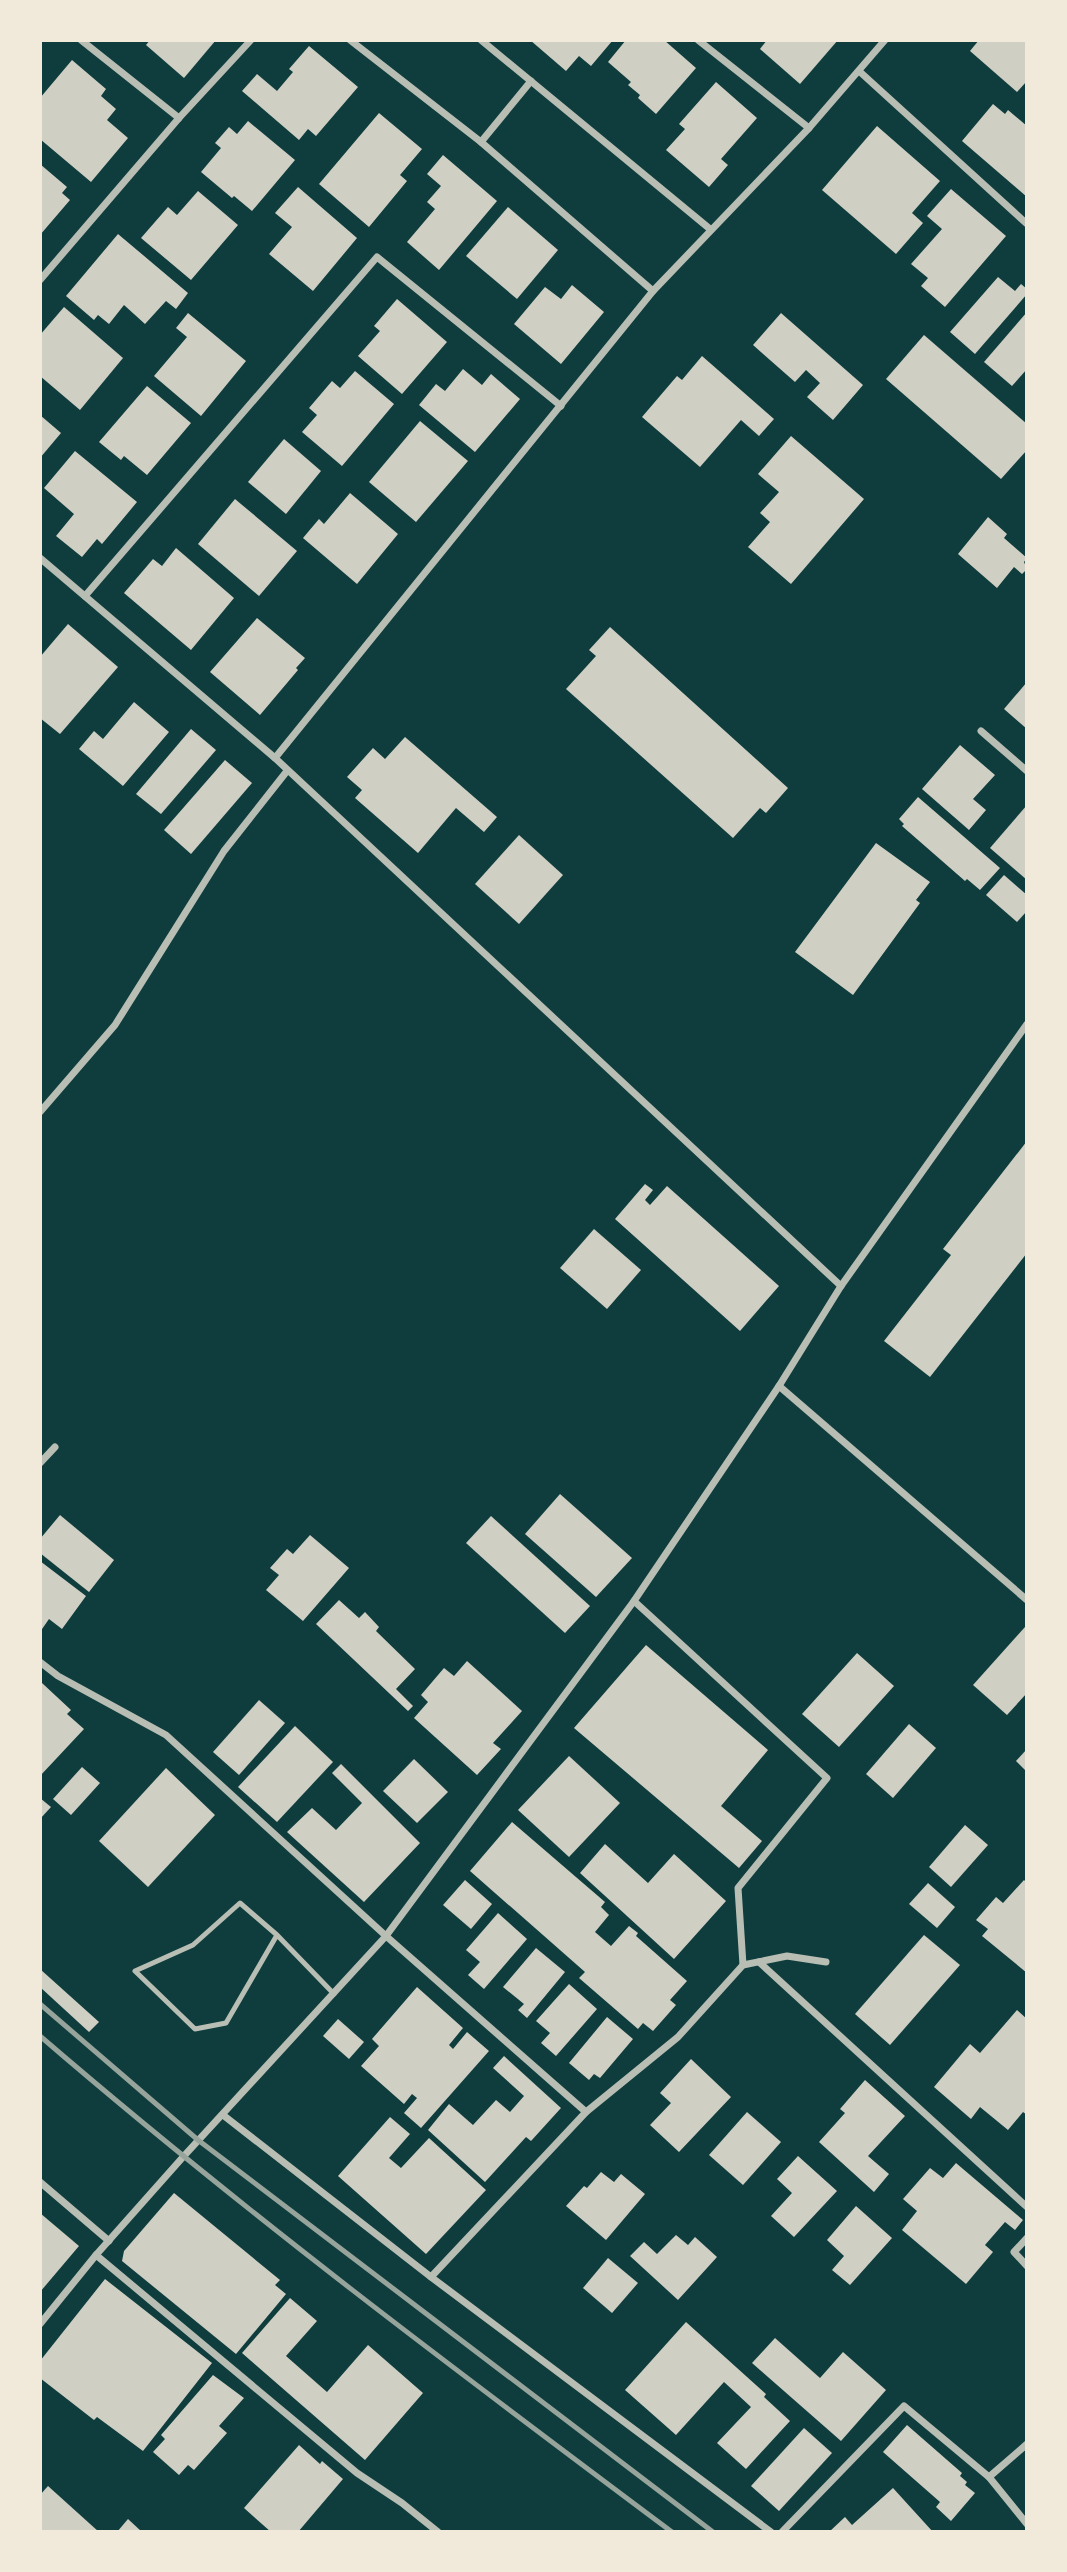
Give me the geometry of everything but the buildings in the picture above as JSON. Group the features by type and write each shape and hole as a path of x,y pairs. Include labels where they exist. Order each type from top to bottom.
{"street":[{"path":"81,40 179,118"},
{"path":"40,280 179,118 251,40"},
{"path":"350,40 481,142 653,291"},
{"path":"481,40 710,229"},
{"path":"698,40 809,128"},
{"path":"275,758 653,291 809,128 885,40"},
{"path":"859,71 1027,224"},
{"path":"481,142 531,81"},
{"path":"85,596 377,257 561,406"},
{"path":"40,558 275,758 841,1286"},
{"path":"981,732 1027,771"},
{"path":"40,1112 115,1025 224,851 287,771"},
{"path":"40,2324 96,2255 183,2157 386,1936 635,1601 779,1386 841,1286 1027,1024"},
{"path":"779,1386 1027,1600"},
{"path":"40,1463 55,1447"},
{"path":"635,1601 827,1778 738,1888 744,1965"},
{"path":"40,1662 58,1676 166,1735 386,1936 586,2112"},
{"path":"431,2277 586,2112 678,2038 744,1965 787,1956 826,1962"},
{"path":"759,1962 1027,2207"},
{"path":"223,2115 431,2277 771,2532"},
{"path":"40,2182 109,2241"},
{"path":"1027,2238 1014,2252 1027,2266"},
{"path":"96,2255 357,2473 402,2503 438,2532"},
{"path":"782,2532 904,2406 989,2477 1027,2524"},
{"path":"989,2477 1027,2444"}],"lane":[{"path":"277,1935 226,2023 195,2029 135,1971 193,1945 240,1903 277,1935 334,1994"}],"railway":[{"path":"40,2004 198,2140 713,2532"},
{"path":"40,2036 273,2228 672,2532"}]}
